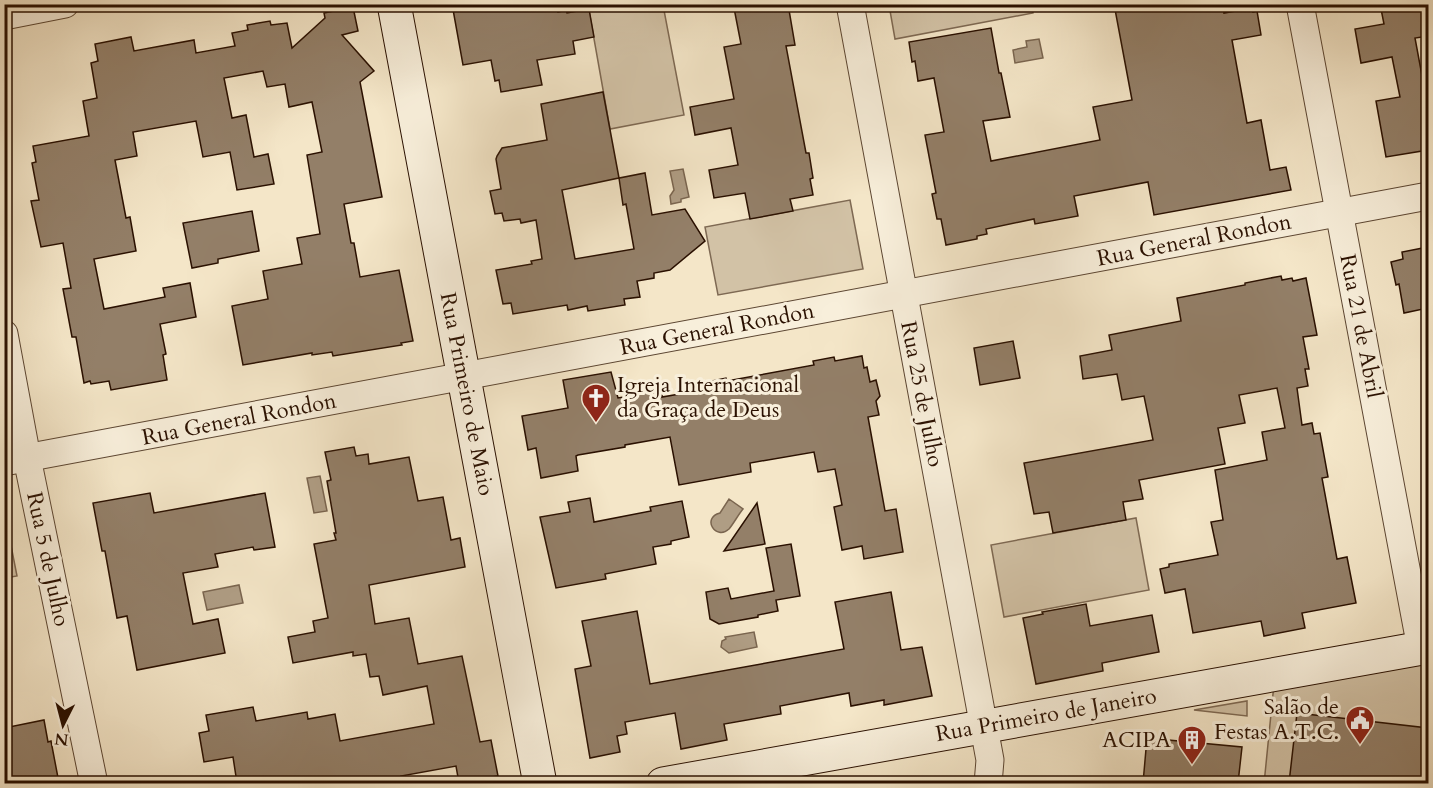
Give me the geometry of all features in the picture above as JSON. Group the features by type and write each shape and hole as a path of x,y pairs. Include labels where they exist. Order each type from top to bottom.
{"street":[{"path":"4,16 65,4"},
{"name":"Rua Primeiro de Maio","path":"394,4 540,783"},
{"name":"Rua 25 de Julho","path":"850,4 984,726 990,760 988,783"},
{"name":"Rua 21 de Abril","path":"1300,4 1425,647"},
{"name":"Rua General Rondon","path":"16,460 1428,196"},
{"name":"Rua 5 de Julho","path":"4,334 16,460 94,783"},
{"name":"Rua Primeiro de Janeiro","path":"663,783 1425,647"}],"shaded area":[{"path":"588,5 663,5 684,115 610,129"},
{"path":"889,5 1032,5 1033,13 895,39"},
{"path":"1039,39 1043,58 1015,63 1013,50 1027,47 1026,41"},
{"path":"683,169 689,197 671,204 670,196 674,190 670,171"},
{"path":"850,200 863,269 718,295 705,227"},
{"path":"320,476 327,511 314,513 307,478"},
{"path":"729,499 743,509 729,529 724,532 715,531 711,523 712,519 720,513"},
{"path":"4,510 17,576 5,578 4,578"},
{"path":"1136,518 1149,590 1004,617 991,545"},
{"path":"239,585 243,603 207,610 203,592"},
{"path":"754,632 757,647 729,653 721,647 725,637"},
{"path":"1428,647 1428,783 1264,784 1275,674"},
{"path":"1247,701 1247,716 1194,710"}],"building":[{"path":"452,4 556,4 558,12 566,10 567,13 589,9 594,37 573,41 575,54 537,60 542,85 501,92 499,80 495,81 491,60 463,65"},
{"path":"752,4 788,4 795,45 786,46 806,153 809,153 813,195 790,199 793,211 750,219 745,193 714,198 709,170 738,165 731,128 695,135 690,107 734,99 724,47 741,44 734,8"},
{"path":"1114,4 1223,4 1224,13 1252,8 1253,12 1257,11 1261,35 1232,40 1247,123 1261,120 1270,170 1286,167 1291,190 1154,215 1148,182 1074,196 1078,216 1035,224 1034,219 986,229 987,234 977,236 977,239 946,245 941,219 937,219 932,194 936,193 925,135 944,132 934,78 918,81 909,42 991,28 1010,117 983,121 991,161 1100,140 1093,107 1132,100"},
{"path":"1380,4 1428,4 1428,36 1415,38 1425,92 1428,91 1428,150 1386,157 1376,101 1400,97 1392,57 1361,63 1355,29 1384,24"},
{"path":"353,7 358,31 342,35 374,71 360,82 382,197 344,204 351,243 354,243 360,277 399,270 413,341 401,343 402,345 333,356 332,352 312,355 312,353 243,365 232,306 268,299 263,271 302,264 297,238 320,234 307,155 322,152 312,102 289,107 285,84 267,87 263,71 224,78 232,118 246,115 254,157 268,154 274,184 237,190 230,152 203,157 196,121 133,132 137,156 115,160 126,218 130,217 136,251 94,259 104,309 165,297 163,288 190,283 196,317 160,324 166,354 163,355 167,380 111,390 109,381 84,383 76,337 72,337 63,289 71,288 63,243 41,247 31,201 39,200 32,163 36,162 33,146 89,136 83,101 97,98 91,63 98,61 95,44 131,37 134,51 194,40 196,53 235,46 232,33 248,30 247,25 270,21 271,25 287,23 292,48 325,18 324,13"},
{"path":"603,92 619,178 645,173 652,215 685,209 705,241 670,270 654,273 654,278 637,281 640,297 624,299 625,305 588,311 587,306 568,310 567,305 513,314 511,303 503,304 496,270 532,264 531,261 542,259 536,220 521,223 520,219 504,221 502,213 495,214 490,191 501,189 496,159 502,148 547,140 541,104","holes":["619,178 623,205 626,204 634,249 575,259 562,190"]},
{"path":"252,211 259,251 218,259 218,263 192,268 183,223"},
{"path":"1428,247 1428,308 1404,313 1399,284 1396,285 1391,262 1403,259 1402,252"},
{"path":"1281,276 1282,280 1292,278 1293,281 1306,278 1317,335 1303,337 1309,369 1305,369 1308,386 1297,388 1302,425 1312,423 1314,434 1320,433 1328,477 1322,478 1337,559 1347,557 1356,603 1302,613 1305,628 1264,636 1261,621 1193,633 1185,589 1165,593 1160,569 1169,567 1169,564 1218,555 1211,522 1223,520 1215,470 1267,460 1262,432 1285,428 1277,388 1239,395 1245,423 1218,428 1225,464 1139,480 1143,499 1123,502 1126,520 1053,533 1049,512 1034,514 1024,463 1153,440 1144,396 1122,400 1117,374 1083,379 1080,356 1112,350 1109,335 1181,321 1177,298"},
{"path":"1013,341 1020,378 980,385 974,348"},
{"path":"862,356 870,382 876,380 880,396 876,401 879,415 868,417 885,511 896,509 903,552 864,559 862,546 842,550 834,507 842,505 835,469 818,472 814,452 750,463 751,472 679,485 670,437 578,455 576,456 578,471 541,478 536,448 528,450 522,416 568,408 563,380 611,372 618,398 659,391 662,397 703,390 702,383 726,378 727,381 814,365 813,361 834,357 835,361"},
{"path":"354,447 356,456 368,454 369,464 409,457 418,501 443,497 451,540 460,538 465,567 369,585 375,624 409,618 418,664 462,656 480,742 491,740 498,776 459,783 456,766 401,776 403,783 237,783 233,757 204,762 199,733 209,731 206,715 253,707 256,721 307,712 308,719 335,714 340,741 434,724 427,686 383,695 379,676 370,677 366,654 353,656 353,652 293,663 288,637 315,632 313,621 328,618 314,544 336,540 327,481 331,480 325,452"},
{"path":"150,493 154,513 265,493 275,547 254,550 253,547 215,554 218,567 183,573 193,624 218,619 225,653 137,670 127,616 117,618 105,551 102,551 93,503"},
{"path":"590,498 594,522 651,511 650,507 682,501 689,537 671,541 671,544 653,547 656,564 605,574 606,579 556,588 540,517 570,512 568,502"},
{"path":"757,503 765,544 724,551"},
{"path":"791,544 800,596 776,600 778,611 758,615 758,617 719,624 710,619 706,592 728,588 731,599 774,591 766,548"},
{"path":"891,592 901,650 922,647 932,696 884,705 884,700 851,706 849,693 780,706 781,714 724,724 727,740 681,749 675,713 625,722 627,734 617,736 620,752 590,758 575,669 591,666 582,621 637,611 650,684 844,649 835,602"},
{"path":"1086,604 1090,626 1152,615 1159,652 1102,663 1103,671 1036,684 1023,618"},
{"name":"Salão de Festas A.T.C.","path":"1297,713 1428,728 1426,757 1428,757 1428,783 1289,783"},
{"path":"44,720 48,742 51,741 59,783 4,783 4,728"},
{"name":"ACIPA","path":"1147,738 1242,747 1238,783 1143,783"}],"place":[{"name":"Igreja Internacional da Graça de Deus","path":"596,424"},
{"name":"Salão de Festas A.T.C.","path":"1360,746"},
{"name":"ACIPA","path":"1192,766"}]}
